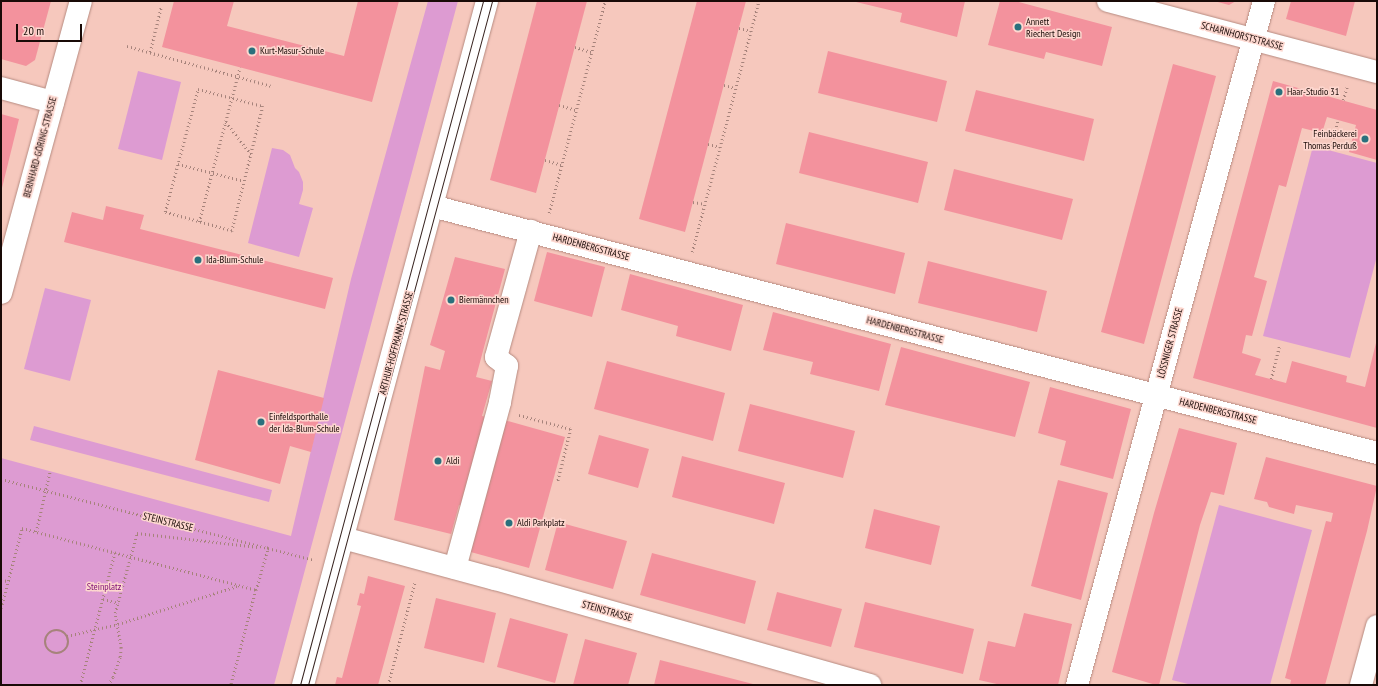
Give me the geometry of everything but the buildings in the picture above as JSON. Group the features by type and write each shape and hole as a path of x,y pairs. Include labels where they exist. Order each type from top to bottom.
{"street":[{"name":"BERNHARD-GÖRING-STRASSE","path":"1,293 81,1"},
{"name":"ARTHUR-HOFFMANN-STRASSE","path":"303,685 487,1"},
{"name":"SCHARNHORSTSTRASSE","path":"1108,1 1377,72"},
{"name":"LÖSSNIGER STRASSE","path":"1077,685 1264,1"},
{"path":"1,88 53,102"},
{"name":"HARDENBERGSTRASSE","path":"432,206 1156,396 1260,421 1377,453"},
{"path":"455,568 498,410 507,366 496,357 537,233"},
{"name":"STEINSTRASSE","path":"343,538 870,685"},
{"path":"1361,685 1377,626"}],"path":[{"path":"537,233 562,165 605,1"},
{"path":"687,272 759,1"},
{"path":"150,52 162,7"},
{"path":"739,28 751,31"},
{"path":"127,46 271,86"},
{"path":"574,47 591,52"},
{"path":"199,222 240,67"},
{"path":"724,85 736,88"},
{"path":"198,89 263,106 251,154 232,231 164,212 198,89"},
{"path":"559,105 576,110"},
{"path":"1331,146 1338,120"},
{"path":"225,122 251,154"},
{"path":"708,144 720,147"},
{"path":"545,160 562,165"},
{"path":"178,164 244,181"},
{"path":"693,202 705,204"},
{"path":"1271,379 1279,346"},
{"path":"498,410 571,429 558,481"},
{"path":"36,532 50,470"},
{"name":"STEINSTRASSE","path":"1,479 336,566"},
{"path":"1,608 22,528 256,590"},
{"path":"108,685 117,666 121,648 115,613 132,557 137,533 268,548 231,685"},
{"path":"80,685 115,552"},
{"path":"388,685 421,559"},
{"path":"1,580 8,581"},
{"path":"67,636 69,645 62,654 54,654 47,650 44,642 50,632 57,630 67,636 118,624 238,586"},
{"path":"103,599 119,603"}],"green space":[{"name":"Steinplatz","path":"428,1 458,1 274,685 1,685 1,458 291,536 351,279"},
{"path":"138,71 181,82 162,160 118,149"},
{"path":"1313,146 1377,163 1377,256 1350,358 1263,336"},
{"path":"272,148 283,150 290,155 303,182 303,190 299,204 313,208 299,257 248,243"},
{"path":"45,288 91,300 70,381 24,369"},
{"path":"34,426 272,490 269,502 30,440"},
{"path":"1219,505 1312,530 1270,685 1192,685 1172,680"}],"tram line":[{"path":"300,685 483,1"},
{"path":"308,685 492,1"}],"place":[{"name":"Annett Riechert Design","path":"1018,27"},
{"name":"Kurt-Masur-Schule","path":"252,51"},
{"name":"Haar-Studio 31","path":"1279,92"},
{"name":"Feinbäckerei Thomas Perduß","path":"1365,139"},
{"name":"Ida-Blum-Schule","path":"198,260"},
{"name":"Biermännchen","path":"451,300"},
{"name":"Einfeldsporthalle der Ida-Blum-Schule","path":"261,422"},
{"name":"Aldi","path":"438,461"},
{"name":"Aldi Parkplatz","path":"509,523"}]}
